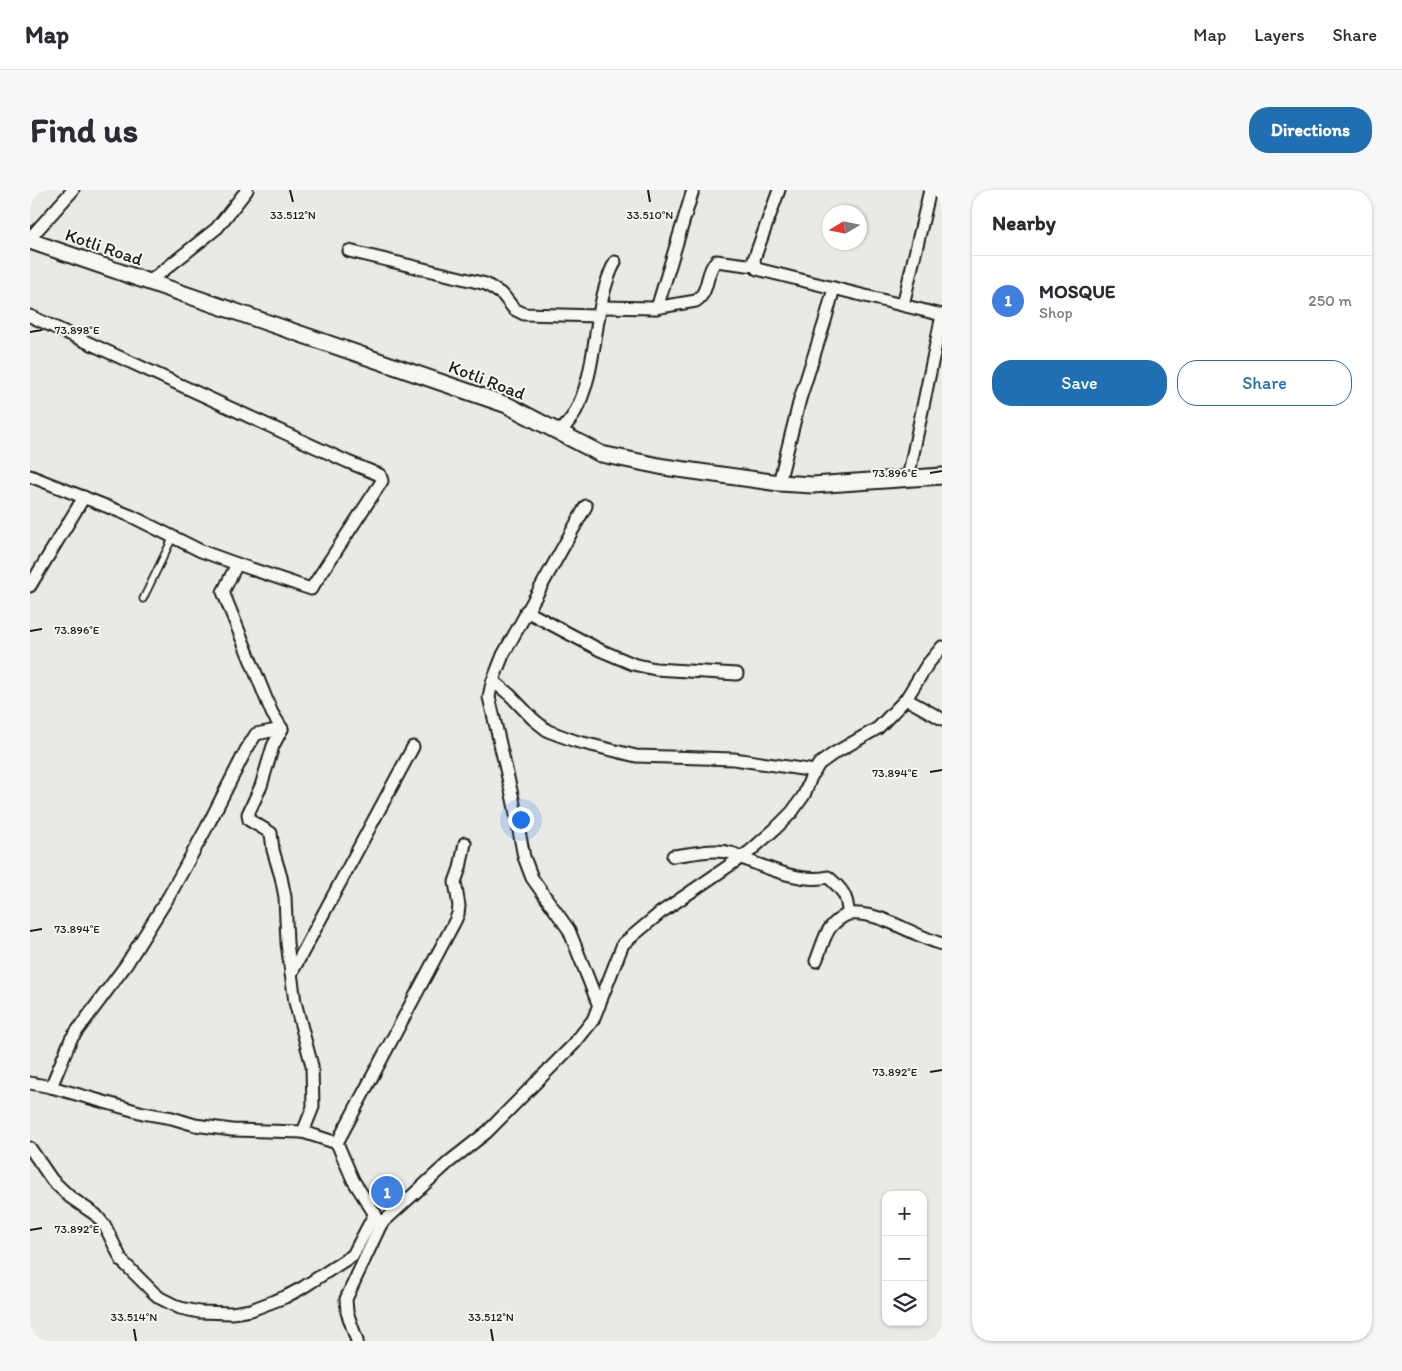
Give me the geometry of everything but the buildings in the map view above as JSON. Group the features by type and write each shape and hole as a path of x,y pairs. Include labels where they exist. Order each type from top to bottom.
{"main road":[{"name":"Kotli Road","path":"30,239 507,405 601,454 664,466 779,483 813,486 942,476"}],"street":[{"path":"30,239 74,190"},
{"path":"149,282 217,228 247,190"},
{"path":"657,308 693,190"},
{"path":"755,266 754,259 778,190"},
{"path":"903,305 930,190"},
{"path":"349,251 486,284 503,295 514,309 524,314 657,308 689,302 701,297 705,291 712,265 716,261 755,266 942,315 908,478"},
{"path":"560,433 574,414 588,374 609,274 615,262"},
{"path":"779,483 800,399 834,288"},
{"path":"30,316 380,475 382,481 311,589 201,551 131,516 30,476"},
{"path":"30,586 84,497"},
{"path":"586,506 503,655 488,698 513,799 524,858 532,878 569,930 599,1006"},
{"path":"237,564 223,592 272,713 282,729"},
{"path":"526,611 600,650 633,664 655,669 737,674"},
{"path":"357,1341 347,1312 346,1299 381,1224 449,1162 487,1132 574,1044 593,1020 622,944 660,913 741,858 792,812 804,795 819,764 878,728 906,700 927,665 942,647"},
{"path":"493,681 548,731 575,741 636,756 734,759 815,771"},
{"path":"906,700 932,712 942,719"},
{"path":"282,729 273,746 262,786 248,814 249,820 271,833 273,850 281,877 295,1002 312,1066 313,1107 303,1132"},
{"path":"50,1087 71,1039 126,965 169,896 256,734 282,729"},
{"path":"291,974 413,747"},
{"path":"337,1143 458,914 455,882 465,842"},
{"path":"674,856 721,851 733,853 741,858 794,877 805,877 815,880 828,877 842,890 848,902 848,914"},
{"path":"816,961 829,927 836,920 848,914 874,916 942,944"},
{"path":"30,1084 50,1087 195,1125 232,1130 303,1132 337,1143 353,1180 381,1224"},
{"path":"30,1148 52,1180 70,1197 96,1214 105,1226 122,1261 153,1292 160,1298 180,1308 198,1312 232,1314 251,1310 285,1297 302,1288 353,1255 375,1213"}],"lane":[{"path":"143,600 173,537"}],"place":[{"name":"MOSQUE","path":"387,1192"}]}
